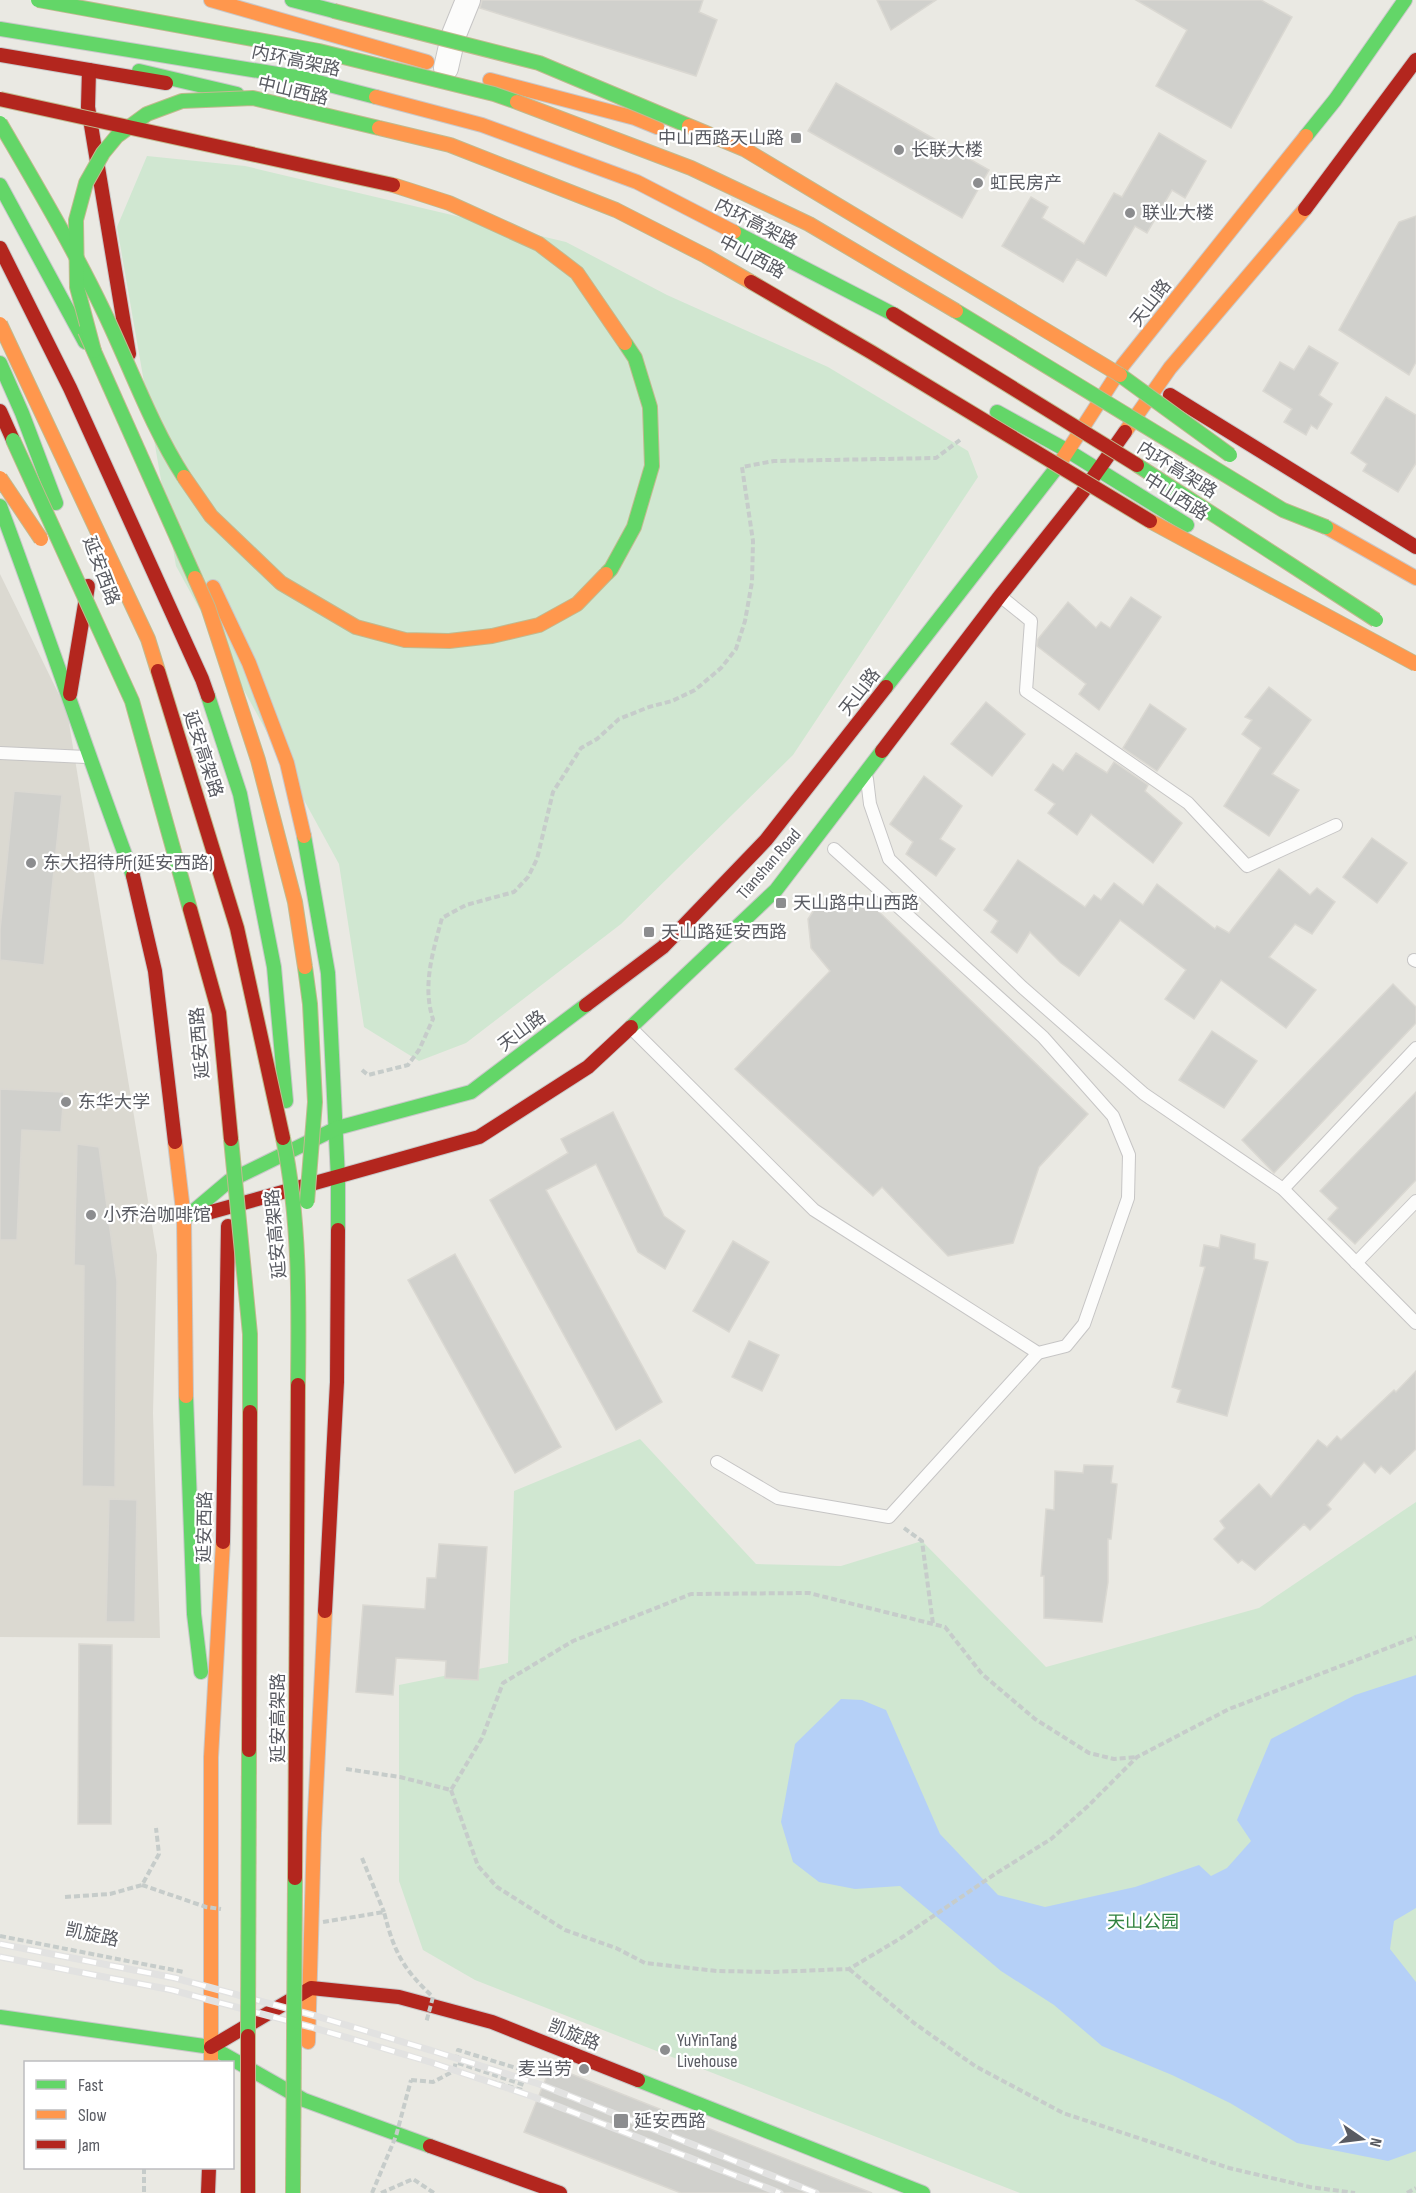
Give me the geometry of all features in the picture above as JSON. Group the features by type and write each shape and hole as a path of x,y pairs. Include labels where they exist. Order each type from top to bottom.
{"main road":[{"name":"内环高架路","path":"38,0 319,51 494,94 691,168 809,224 1283,510 1326,527 1416,578"},
{"path":"75,0 446,68"},
{"path":"211,0 446,68 635,118 785,180 1123,365 1416,547"},
{"path":"292,0 538,63 744,149 1132,382 1243,465"},
{"name":"天山路","path":"184,1219 229,1181 337,1128 471,1092 663,946 766,840 1049,479 1123,365 1335,100 1405,0"},
{"name":"内环高架路","path":"0,29 302,78 482,125 637,182 893,314 1170,485 1386,627"},
{"path":"0,37 450,145 626,215 706,256 871,352 1137,514 1416,665"},
{"name":"中山西路","path":"0,55 210,90 447,147 585,196 718,258 1068,451 1416,665"},
{"path":"1158,387 1170,368 1298,218 1416,60"},
{"path":"89,70 88,107 133,381 167,491"},
{"path":"94,351 77,286 76,220 86,183 103,153 117,136 147,114 173,104 182,101 253,98"},
{"path":"0,99 390,184 449,203 493,221 539,244 555,255 578,273 635,358 650,407 652,466 634,527 611,569 577,604 539,625 492,636 449,641 405,640 356,627 280,583 211,516 183,474 136,385 105,313 72,248 0,123"},
{"path":"3,180 167,491 249,663 287,764 309,858 328,973 337,1128 337,1382 314,1833 312,1988 304,2100 301,2193"},
{"path":"3,180 46,244 208,607 258,760 295,902 310,1004 315,1102 299,1290"},
{"path":"0,248 61,393 202,679 240,794 274,968 293,1190 296,1721 314,1833"},
{"name":"延安高架路","path":"0,324 148,639 237,928 289,1167 299,1290 293,2193"},
{"name":"延安西路","path":"0,363 22,413 173,811 211,949 229,1181 223,1557 212,1757 211,2061"},
{"name":"Tianshan Road","path":"184,1219 338,1179 479,1137 588,1067 776,890 1000,596 1082,493 1158,387"},
{"path":"0,394 22,413 61,393"},
{"name":"延安高架路","path":"0,411 132,701 219,1012 250,1334 248,2193"},
{"path":"0,478 91,611"},
{"path":"1271,486 1326,527"},
{"name":"延安西路","path":"0,506 46,628 89,757 134,877 155,971 184,1219 186,1445 193,1602 212,1757"},
{"path":"202,679 206,573"},
{"path":"69,697 88,586"},
{"path":"211,2047 312,1988"},
{"name":"凯旋路","path":"312,1988 399,1997 492,2022 923,2193"},
{"path":"0,2017 211,2047 304,2100 561,2193"},
{"path":"208,2169 208,2193"}],"street":[{"path":"446,68 453,37 468,0"}],"lane":[{"path":"1000,596 1031,621 1026,691 1188,803 1247,866 1336,825"},
{"path":"0,753 89,757"},
{"path":"866,772 870,804 889,859 1022,987 1144,1094 1283,1189 1416,1323"},
{"path":"717,1462 778,1498 889,1517 1038,1353 1065,1346 1084,1324 1128,1198 1129,1155 1113,1116 1043,1037 834,849"},
{"path":"631,1028 814,1210 1038,1353"},
{"path":"1283,1189 1416,1048"},
{"path":"1356,1263 1416,1201"}],"path":[{"path":"332,1046 368,1075 408,1065 433,1019 428,1004 430,958 442,918 466,905 514,892 528,878 537,859 553,792 581,748 597,739 619,719 672,701 695,690 721,668 736,649 745,621 752,582 753,541 742,467 774,461 936,458 968,434"},
{"path":"889,1517 922,1541 933,1624"},
{"path":"1137,1757 1114,1759 1089,1753 1035,1719 982,1674 945,1627 809,1593 691,1594 573,1641 503,1683 482,1737 451,1790 478,1866 497,1887 565,1930 608,1945 645,1963 728,1971 849,1969 1051,1839 1137,1757 1229,1709 1416,1637"},
{"path":"345,1769 400,1777 451,1790"},
{"path":"65,1897 110,1894 142,1885 159,1854 156,1828"},
{"path":"362,1858 384,1912"},
{"name":"凯旋路","path":"0,1936 211,1978"},
{"path":"849,1969 914,2023 975,2066 1063,2113 1229,2168 1310,2187 1355,2193"},
{"path":"454,2071 458,2050 529,2072"},
{"path":"372,2193 396,2136 411,2080 433,2082 454,2071 523,2087 458,2062"},
{"path":"144,2169 144,2193"},
{"path":"381,2193 414,2179 434,2193"},
{"path":"1407,2193 1416,2188"}],"shaded area":[{"name":"东华大学","path":"0,574 67,711 157,1255 153,1413 160,1638 0,1637"}],"green space":[{"path":"147,156 245,166 566,242 667,295 828,367 968,451 978,477 793,755 621,924 466,1043 419,1061 364,1027 339,864 176,566 117,227"},
{"name":"天山公园","path":"640,1439 756,1564 841,1566 922,1541 1046,1667 1259,1608 1416,1502 1416,2193 1020,2193 475,1980 423,1950 399,1881 399,1685 508,1663 514,1491"}],"water":[{"path":"1416,1675 1416,1908 1394,1921 1390,1949 1416,1982 1416,2151 1388,2161 1297,2143 1230,2103 1172,2075 1102,2046 1054,2005 1001,1971 900,1886 855,1889 819,1882 793,1862 781,1822 795,1744 841,1699 862,1700 886,1710 940,1834 998,1895 1045,1907 1135,1887 1199,1865 1211,1876 1227,1868 1251,1841 1237,1820 1271,1739 1355,1695"}],"building":[{"path":"482,0 703,0 699,12 717,20 696,76 480,8"},
{"path":"877,0 936,0 891,30"},
{"path":"1136,0 1261,0 1292,17 1231,128 1156,86 1187,30"},
{"name":"长联大楼","path":"836,83 989,170 962,218 808,131"},
{"name":"联业大楼","path":"1159,133 1206,161 1185,198 1172,190 1147,233 1135,226 1106,276 1077,259 1063,282 1002,246 1031,197 1048,207 1042,218 1084,244 1114,193 1122,197"},
{"path":"1416,216 1416,362 1409,375 1339,330 1399,222"},
{"path":"1309,346 1338,363 1319,395 1332,404 1317,429 1311,425 1306,435 1284,422 1292,409 1263,391 1280,362 1294,370"},
{"path":"1386,397 1416,415 1416,463 1398,492 1363,471 1367,464 1351,453"},
{"path":"1131,597 1161,617 1099,710 1079,694 1086,684 1037,646 1038,639 1068,602 1096,628 1101,622 1110,628"},
{"path":"1269,687 1311,720 1272,774 1299,790 1269,836 1224,806 1261,748 1242,734 1252,720 1245,717"},
{"path":"986,702 1025,734 992,776 951,744"},
{"path":"1150,704 1186,729 1157,771 1123,748"},
{"path":"1076,753 1107,773 1114,762 1148,785 1145,791 1182,823 1153,863 1091,814 1077,835 1048,813 1055,804 1035,790 1053,764 1063,771"},
{"path":"924,776 962,806 940,839 955,849 936,876 906,854 913,842 890,824"},
{"name":"东大招待所(延安西路)","path":"14,791 62,795 44,965 0,960 0,930"},
{"path":"1372,838 1407,863 1377,903 1343,877"},
{"path":"1018,860 1085,907 1094,895 1101,900 1114,883 1143,905 1157,884 1215,929 1217,926 1229,933 1279,869 1310,895 1317,888 1335,902 1312,934 1295,924 1269,957 1316,990 1286,1028 1221,980 1194,1019 1165,999 1186,970 1120,920 1079,976 1061,963 1030,932 1017,953 991,932 998,921 984,910"},
{"path":"834,895 852,895 873,906 1088,1114 1039,1167 1013,1243 948,1256 882,1187 873,1196 735,1069 830,971 811,948 808,919 816,907"},
{"path":"1393,984 1416,1007 1416,1023 1274,1173 1242,1140"},
{"path":"1212,1031 1257,1061 1224,1108 1179,1080"},
{"path":"0,1089 64,1092 61,1132 22,1130 17,1240 0,1240"},
{"path":"1416,1092 1416,1180 1355,1244 1328,1219 1338,1208 1320,1191"},
{"path":"613,1112 664,1216 685,1231 665,1269 638,1252 596,1164 546,1190 662,1402 616,1430 490,1200 568,1153 561,1139"},
{"path":"77,1144 99,1147 117,1281 115,1487 82,1486 84,1266 74,1265"},
{"path":"1221,1235 1255,1244 1254,1259 1268,1262 1227,1416 1177,1402 1181,1390 1172,1387 1205,1267 1200,1266 1204,1245 1219,1248"},
{"path":"733,1241 769,1262 729,1332 693,1311"},
{"path":"455,1254 561,1447 515,1473 408,1280"},
{"path":"749,1341 779,1355 762,1391 732,1377"},
{"path":"1416,1371 1416,1449 1390,1474 1381,1466 1375,1473 1364,1462 1327,1505 1331,1509 1310,1530 1304,1524 1255,1570 1242,1560 1238,1563 1214,1539 1225,1528 1220,1521 1259,1484 1271,1497 1318,1440 1327,1447 1337,1436 1341,1440 1394,1390 1396,1392"},
{"path":"1084,1465 1113,1466 1111,1483 1117,1484 1111,1539 1108,1539 1108,1582 1102,1622 1044,1618 1044,1576 1041,1576 1046,1509 1054,1510 1055,1471 1083,1473"},
{"path":"109,1499 137,1500 135,1622 106,1622"},
{"path":"439,1544 487,1547 478,1680 445,1678 446,1661 396,1658 393,1695 356,1692 363,1605 425,1609 427,1578 436,1578"},
{"path":"79,1644 112,1645 111,1824 78,1824"},
{"name":"延安西路","path":"551,2066 872,2193 681,2193 524,2132"}],"railway":[{"path":"0,1944 175,1978 316,2016 433,2051 539,2084 816,2193"},
{"path":"0,1957 172,1990 430,2062 534,2097 780,2193"}],"traffic: fast":[{"path":"38,0 319,51 494,94 517,102"},
{"path":"292,0 334,11"},
{"path":"1306,136 1335,100 1405,0"},
{"path":"334,11 539,63 689,126"},
{"path":"0,29 302,78 376,97"},
{"path":"139,71 237,94"},
{"path":"94,351 77,287 76,220 86,183 103,153 117,136 147,114 182,101 253,98 379,128"},
{"path":"0,123 80,264 151,417 184,477"},
{"path":"0,185 85,342"},
{"path":"734,232 893,314"},
{"path":"956,311 1283,510 1326,527"},
{"path":"85,331 195,578"},
{"path":"606,574 634,527 652,466 650,407 635,358 625,343"},
{"path":"0,363 22,413 56,503"},
{"path":"1120,375 1230,455"},
{"path":"997,412 1068,451 1187,525"},
{"path":"13,440 132,701 190,909"},
{"path":"1137,465 1376,620"},
{"path":"886,687 1058,466"},
{"path":"0,506 133,876"},
{"path":"208,696 240,794 274,967 286,1101"},
{"path":"631,1027 776,890 882,751"},
{"path":"304,836 328,973 338,1178 338,1230"},
{"path":"305,967 310,1004 315,1102 307,1202"},
{"path":"184,1219 229,1181 337,1128 471,1092 586,1005"},
{"path":"283,1138 289,1168 295,1230 298,1385"},
{"path":"231,1139 250,1334 250,1412"},
{"path":"186,1396 194,1614 201,1672"},
{"path":"248,2036 249,1750"},
{"path":"293,2193 295,1878"},
{"path":"0,2017 211,2047 304,2100 430,2146"},
{"path":"638,2080 923,2193"}],"traffic: slow":[{"path":"211,0 427,62"},
{"path":"490,80 635,118 657,127"},
{"path":"376,97 482,125 637,182 734,232"},
{"path":"517,102 691,168 809,224 956,311"},
{"path":"689,126 744,149 1120,375"},
{"path":"379,128 450,145 616,210 751,282"},
{"path":"1058,466 1123,365 1306,136"},
{"path":"393,185 449,203 539,244 577,273 625,343"},
{"path":"1125,432 1170,368 1305,209"},
{"path":"0,324 148,639 158,671"},
{"path":"184,477 211,516 281,583 356,627 405,640 449,641 492,636 539,625 577,604 606,574"},
{"path":"0,478 41,539"},
{"path":"1150,521 1416,664"},
{"path":"1326,527 1416,578"},
{"path":"195,578 208,607 258,760 295,902 305,967"},
{"path":"213,587 249,663 287,763 304,836"},
{"path":"175,1142 184,1219 186,1396"},
{"path":"211,2061 211,1757 223,1542"},
{"path":"308,2042 314,1833 325,1611"}],"traffic: jam":[{"path":"0,55 166,83"},
{"path":"1305,209 1416,60"},
{"path":"89,70 88,107 129,354"},
{"path":"0,99 393,185"},
{"path":"0,248 70,388 208,696"},
{"path":"751,282 1150,521"},
{"path":"893,314 1137,465"},
{"path":"1170,395 1416,547"},
{"path":"0,411 13,440"},
{"path":"882,751 1082,493 1125,432"},
{"path":"70,694 88,586"},
{"path":"158,671 237,928 283,1138"},
{"path":"586,1005 663,947 766,840 886,687"},
{"path":"133,876 155,971 175,1142"},
{"path":"190,909 219,1013 231,1139"},
{"path":"211,1212 479,1137 588,1067 631,1027"},
{"path":"223,1542 228,1226"},
{"path":"325,1611 337,1382 338,1230"},
{"path":"295,1878 298,1385"},
{"path":"249,1750 250,1412"},
{"path":"211,2047 311,1988 399,1997 492,2022 638,2080"},
{"path":"248,2036 248,2193"},
{"path":"430,2146 560,2193"},
{"path":"208,2193 209,2169"}],"place":[{"name":"中山西路天山路","path":"796,138"},
{"name":"长联大楼","path":"899,150"},
{"name":"虹民房产","path":"978,183"},
{"name":"联业大楼","path":"1130,213"},
{"name":"东大招待所(延安西路)","path":"31,863"},
{"name":"天山路中山西路","path":"781,903"},
{"name":"天山路延安西路","path":"649,932"},
{"name":"东华大学","path":"66,1102"},
{"name":"小乔治咖啡馆","path":"91,1215"},
{"name":"YuYinTang Livehouse","path":"665,2050"},
{"name":"麦当劳","path":"584,2069"},
{"name":"延安西路","path":"621,2121"}]}
